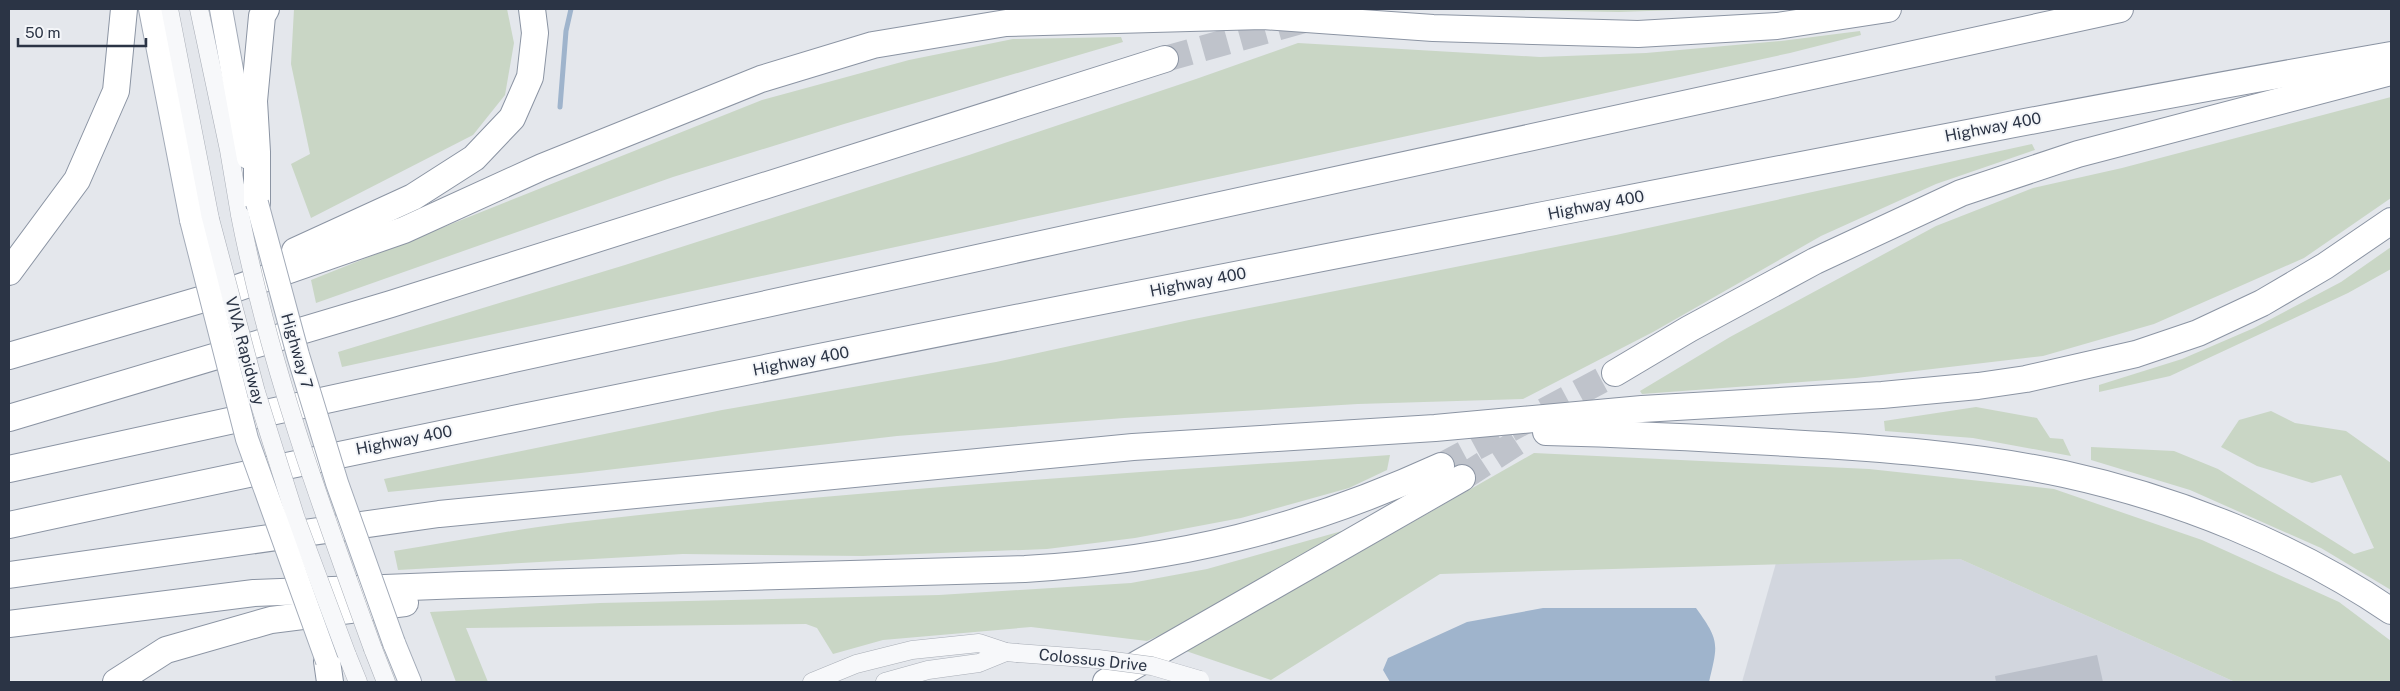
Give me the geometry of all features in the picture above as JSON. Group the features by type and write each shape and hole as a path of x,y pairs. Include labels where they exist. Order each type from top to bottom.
{"highway":[{"path":"9,272 77,180 116,92 124,9"},
{"path":"248,209 258,152 254,101 262,16 266,9"},
{"path":"217,295 242,270 313,244 412,197 474,158 512,118 530,77 535,33 532,9"},
{"path":"1228,9 1263,16"},
{"path":"9,356 217,295 404,230 542,167 760,79 872,45 1006,23 1263,16 1433,28 1638,34 1777,26 1888,9"},
{"path":"9,469 2120,9"},
{"name":"Highway 400","path":"9,525 370,447 1024,316 2108,105 2391,55"},
{"path":"9,418 400,301 1165,59"},
{"path":"1615,373 1689,329 1815,261 1961,193 2078,154 2391,72"},
{"path":"9,575 439,514 1132,447 1435,428 1642,409 1939,390 2026,379 2074,370 2136,354 2206,329 2262,303 2318,271 2391,221"},
{"path":"1435,428 1614,434 1830,445 1999,463 2064,474 2166,504 2249,534 2334,576 2391,611"},
{"path":"9,624 254,593 462,585 1025,570 1088,566 1152,557 1217,544 1282,527 1394,487 1452,472 1106,682"},
{"path":"116,682 166,650 271,620 429,600 462,585"}],"main road":[{"path":"150,9 201,220 247,439 335,670"},
{"name":"Highway 7","path":"221,9 248,209 298,355 337,483 383,646 410,682"}],"street":[{"path":"169,9 201,220"},
{"path":"199,9 229,150 248,209"},
{"name":"Colossus Drive","path":"812,682 856,664 912,650 979,643 1012,652 1098,659 1152,666 1204,681"},
{"path":"383,646 386,682"},
{"name":"Colossus Drive","path":"885,682 928,670 980,663 1012,652"},
{"path":"335,670 358,682"}],"shaded area":[{"path":"1960,559 2235,682 1742,682 1776,563"}],"green space":[{"path":"294,9 507,9 514,43 505,95 473,135 311,218 291,164 310,154 291,64"},
{"path":"1447,9 1707,9 1619,12"},
{"path":"1860,31 1861,35 1790,53 342,367 338,352 625,265 969,155 1298,43 1540,57 1646,53 1781,41"},
{"path":"1121,37 1123,42 844,124 673,177 316,303 311,280 762,100 909,60 1013,39"},
{"path":"2391,97 2391,198 2304,258 2154,324 2043,356 1856,378 1642,394 1640,391 1730,337 1936,226 2033,188 2122,168"},
{"path":"2032,144 2035,150 1936,184 1821,236 1653,332 1523,399 1358,404 1124,418 897,436 581,473 388,492 384,479 722,410 996,362 1189,320 1616,235"},
{"path":"2391,247 2391,269 2348,293 2170,376 2099,392 2099,385 2182,359 2254,328 2341,282"},
{"path":"1976,407 2037,418 2050,438 2063,439 2071,456 1973,438 1885,431 1884,421"},
{"path":"2271,411 2295,423 2346,431 2391,463 2391,590 2321,548 2190,490 2091,460 2091,447 2174,451 2218,469 2354,554 2374,548 2341,475 2312,483 2257,466 2221,447 2239,420"},
{"path":"1534,453 1869,469 2054,489 2202,540 2339,602 2391,641 2391,682 2235,682 1960,559 1440,574 1271,680 1186,651"},
{"path":"1390,455 1387,470 1349,488 1241,518 1135,538 1047,549 863,556 683,554 398,570 394,551 568,523 876,492"},
{"path":"1342,531 1303,557 1183,625 1147,641 1031,627 883,640 833,654 817,628 806,624 466,628 488,682 456,682 430,612 600,603 939,595 1131,583 1207,569"}],"water":[{"path":"1543,608 1696,608 1709,628 1715,643 1709,682 1390,682 1383,670 1388,658 1467,622"}],"building":[{"path":"2097,655 2103,682 1996,682 1995,676"}],"waterway":[{"path":"560,107 566,31 571,9"}],"tunnel":[{"path":"1165,59 1304,20"},
{"path":"1441,466 1615,373"},
{"path":"1462,478 1519,441"}]}
